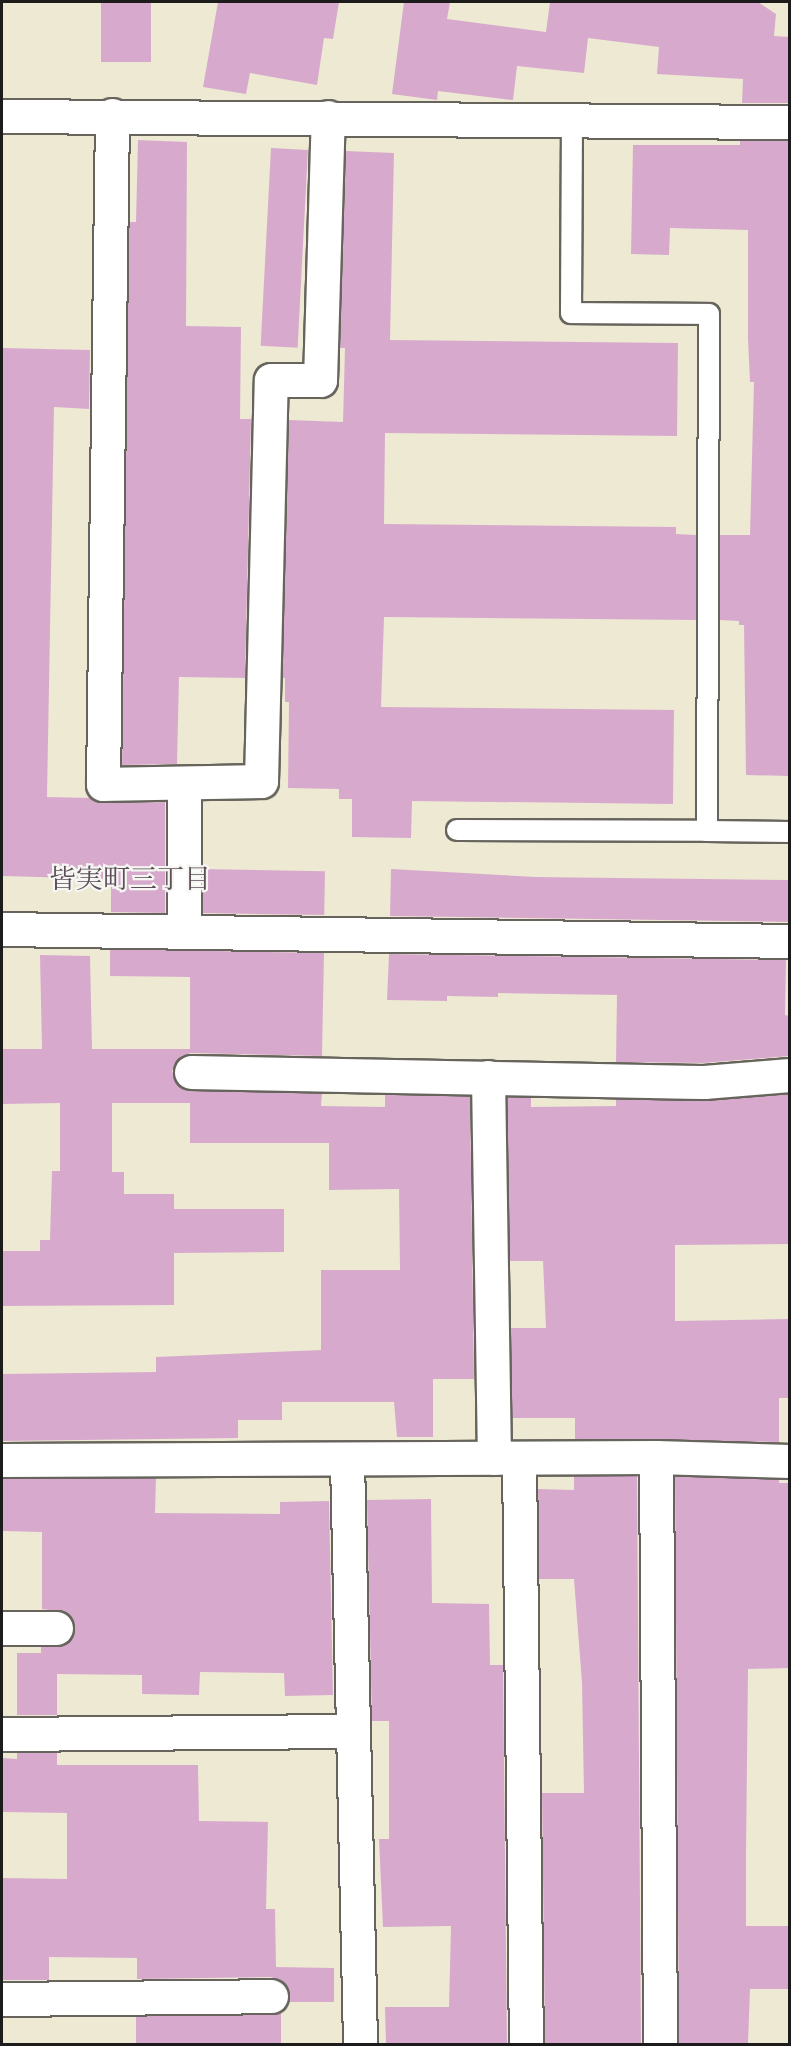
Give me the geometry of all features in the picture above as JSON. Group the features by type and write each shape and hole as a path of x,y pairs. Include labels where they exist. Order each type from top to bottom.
{"street":[{"path":"2,116 112,115 789,122"},
{"path":"112,115 103,784 261,781 271,380 320,380 328,117"},
{"path":"184,783 184,931"},
{"path":"2,929 789,941"},
{"path":"191,1072 704,1082 789,1075"},
{"path":"488,1077 506,1458 526,2044"},
{"path":"656,1457 660,2044"},
{"path":"2,1460 656,1457 789,1461"},
{"path":"347,1460 360,2044"},
{"path":"2,1628 56,1628"},
{"path":"2,1734 353,1731"},
{"path":"2,1999 271,1996"}],"lane":[{"path":"572,120 572,313 709,314 707,831"},
{"path":"457,830 789,832"}],"building":[{"path":"101,2 151,2 151,62 101,62"},
{"path":"218,2 339,2 333,39 324,38 317,85 250,73 246,94 203,87"},
{"path":"404,2 450,2 447,19 546,32 550,2 758,2 776,14 774,36 789,37 789,103 742,103 743,79 657,74 659,47 588,38 584,73 517,66 513,100 438,91 437,100 392,94"},
{"path":"138,140 187,142 186,326 241,327 240,419 251,419 245,678 179,677 177,764 122,765 129,222 136,222"},
{"path":"740,140 789,141 789,776 746,775 744,625 739,625 739,621 720,620 720,535 750,535 754,382 750,382 748,339 748,230 670,228 669,255 631,254 633,145 740,145"},
{"path":"271,148 308,150 298,348 261,346"},
{"path":"346,151 394,153 390,340 678,343 677,436 385,433 384,524 676,527 676,534 696,535 696,620 384,617 381,707 674,710 673,804 412,801 411,838 352,837 352,799 339,799 339,789 288,788 289,702 285,702 285,678 282,678 289,420 343,422 345,348 340,348"},
{"path":"2,348 90,350 89,409 54,407 47,797 92,798 103,803 165,802 165,913 111,912 111,879 2,876"},
{"path":"203,869 325,871 324,915 202,913"},
{"path":"391,869 536,877 789,880 789,922 390,916"},
{"path":"110,949 324,953 322,1056 191,1053 181,1056 172,1071 182,1088 322,1093 321,1106 385,1107 385,1095 470,1096 474,1379 433,1379 433,1437 397,1437 394,1402 282,1402 282,1420 238,1420 238,1438 2,1441 2,1374 156,1372 156,1357 321,1350 321,1270 400,1270 399,1189 329,1190 329,1143 190,1143 190,1103 112,1103 112,1172 124,1172 124,1194 174,1194 174,1209 284,1209 284,1252 174,1253 174,1305 2,1306 2,1251 40,1251 40,1240 50,1240 52,1171 60,1171 60,1103 2,1104 2,1049 42,1049 40,955 90,956 92,1049 190,1049 190,977 110,976"},
{"path":"389,954 786,960 785,1015 789,1016 789,1056 703,1063 616,1062 617,995 498,993 498,997 447,996 447,1001 387,1000"},
{"path":"789,1094 789,1244 675,1245 675,1321 789,1319 789,1398 779,1398 779,1442 575,1439 575,1418 512,1418 511,1328 546,1328 543,1261 510,1261 507,1097 531,1097 531,1107 616,1106 616,1099 705,1101"},
{"path":"574,1476 637,1476 641,2044 545,2044 542,1793 584,1793 582,1683 574,1579 539,1579 538,1489 574,1490"},
{"path":"675,1476 779,1479 779,1483 789,1483 789,1668 748,1669 746,1926 789,1926 789,1989 750,1989 748,2044 679,2044"},
{"path":"156,1478 155,1513 280,1514 280,1502 329,1501 333,1695 285,1696 284,1673 200,1672 199,1695 142,1694 142,1675 57,1674 57,1715 17,1715 17,1653 41,1653 41,1647 65,1644 75,1627 65,1612 42,1609 42,1532 2,1531 2,1479"},
{"path":"431,1499 432,1603 489,1604 490,1665 503,1665 507,2044 386,2044 385,2007 449,2007 451,1926 383,1927 379,1839 389,1839 389,1721 372,1721 367,1500"},
{"path":"57,1752 57,1765 198,1765 199,1821 268,1822 266,1909 275,1909 276,1967 334,1968 334,2002 288,2002 287,1986 271,1977 137,1979 137,1958 49,1957 49,1980 2,1980 2,1878 67,1879 67,1813 2,1812 2,1758 17,1759 17,1753"},
{"path":"136,2012 281,2012 281,2044 136,2044"}],"district":[{"name":"皆実町三丁目","path":"130,882"}]}
